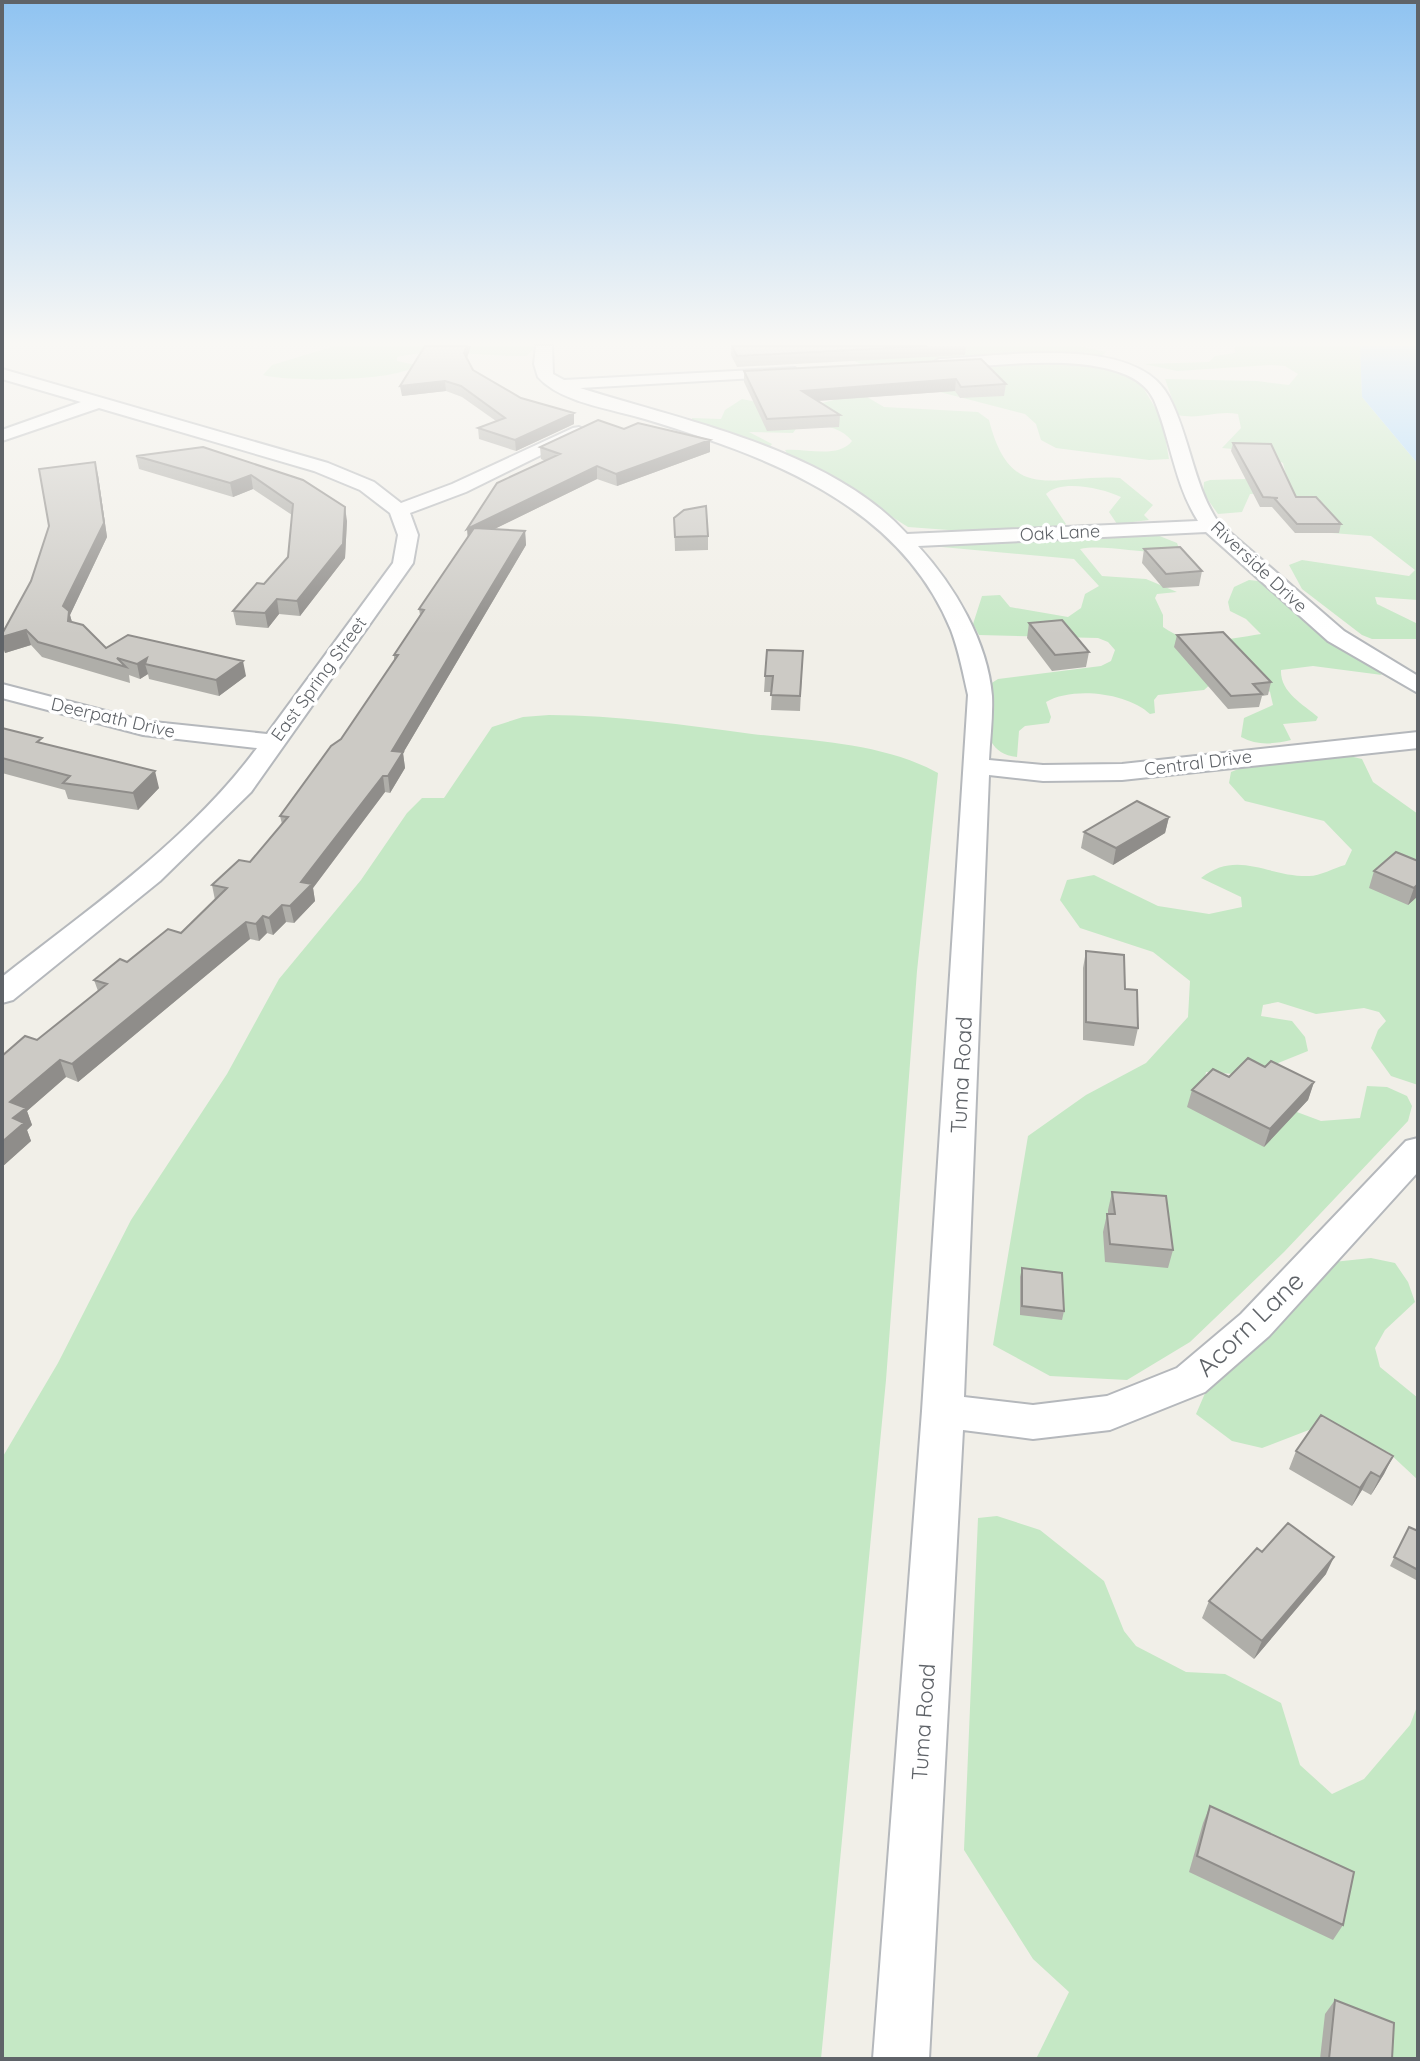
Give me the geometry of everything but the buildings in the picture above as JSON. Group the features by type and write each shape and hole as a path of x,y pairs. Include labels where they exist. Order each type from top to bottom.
{"street":[{"path":"236,442 321,467 367,486 399,510 459,488 556,442"},
{"name":"Tuma Road","path":"728,442 839,486 908,540 960,625 980,695 943,1411 901,2059"},
{"name":"Riverside Drive","path":"1175,442 1194,500 1211,526 1317,621 1418,686"},
{"name":"East Spring Street","path":"2,993 101,917 184,845 242,786 403,563 408,535 399,510"},
{"name":"Oak Lane","path":"908,540 1211,526"},
{"name":"Deerpath Drive","path":"2,691 143,728 274,742"},
{"name":"Central Drive","path":"978,766 1043,773 1122,772 1226,758 1418,740"},
{"name":"Acorn Lane","path":"943,1411 1033,1422 1110,1413 1191,1380 1255,1325 1418,1150"}],"green space":[{"path":"743,442 772,444 769,448"},
{"path":"851,442 996,442 1010,465 1023,475 1038,480 1120,478 1153,505 1144,515 1149,520 1117,524 1109,512 1121,497 1093,488 1071,486 1053,489 1046,494 1066,524 1060,529 976,532 908,527 821,472 789,457 785,450 821,452"},
{"path":"1045,442 1166,442 1169,459 1149,460 1056,448"},
{"path":"1228,442 1400,442 1418,464 1418,600 1375,597 1377,604 1418,624 1418,639 1372,639 1362,635 1302,589 1289,565 1302,560 1409,576 1415,570 1371,536 1332,533 1277,493 1250,494 1242,512 1218,514 1203,493 1204,482 1281,478 1286,475 1283,463 1255,451 1222,448"},
{"path":"1147,531 1177,543 1180,551 1102,547 1080,549 1102,576 1146,579 1177,592 1157,594 1155,598 1163,615 1163,627 1174,634 1210,641 1261,634 1246,619 1230,611 1228,602 1234,587 1249,580 1267,582 1382,675 1313,666 1281,670 1288,691 1318,717 1316,721 1283,724 1291,740 1272,743 1253,742 1241,737 1244,718 1273,705 1270,692 1258,682 1212,683 1204,690 1158,695 1154,700 1155,713 1150,714 1115,697 1071,694 1046,702 1051,717 1049,723 1025,726 1019,731 1017,757 1005,754 996,748 987,730 987,686 998,679 1101,666 1111,661 1115,650 1108,642 1098,638 979,635 973,624 982,596 1000,595 1010,607 1068,617 1081,608 1085,594 1099,586 1074,559 931,546 933,543"},
{"path":"549,715 650,721 847,745 894,755 938,773 917,971 886,1380 821,2059 2,2059 2,1458 58,1363 131,1220 227,1074 279,979 361,880 407,813 422,798 444,798 492,727 523,717"},
{"path":"1345,755 1362,759 1373,782 1418,814 1418,1085 1391,1076 1371,1048 1378,1030 1386,1021 1379,1012 1364,1008 1316,1014 1278,1002 1263,1005 1261,1016 1292,1021 1305,1037 1308,1051 1248,1075 1206,1072 1205,1078 1321,1121 1360,1118 1367,1086 1387,1087 1407,1096 1412,1106 1408,1121 1284,1252 1190,1342 1127,1380 1050,1376 993,1345 1028,1136 1086,1095 1146,1063 1188,1017 1190,981 1153,952 1080,928 1060,900 1067,880 1094,875 1158,906 1209,914 1242,907 1241,897 1201,878 1215,870 1240,865 1309,876 1345,865 1352,850 1324,821 1245,801 1229,783 1231,772 1241,768"},
{"path":"1371,1258 1395,1263 1408,1282 1415,1302 1385,1330 1375,1348 1380,1367 1418,1398 1418,1480 1388,1452 1357,1439 1314,1428 1262,1448 1232,1441 1196,1414 1206,1391 1324,1263"},
{"path":"997,1516 1040,1530 1104,1581 1124,1631 1136,1646 1186,1672 1225,1674 1281,1703 1300,1765 1332,1794 1364,1779 1410,1725 1418,1704 1418,2059 1036,2059 1069,1992 1033,1959 964,1850 978,1518"}],"water":[{"path":"1400,442 1418,442 1418,464"}]}
